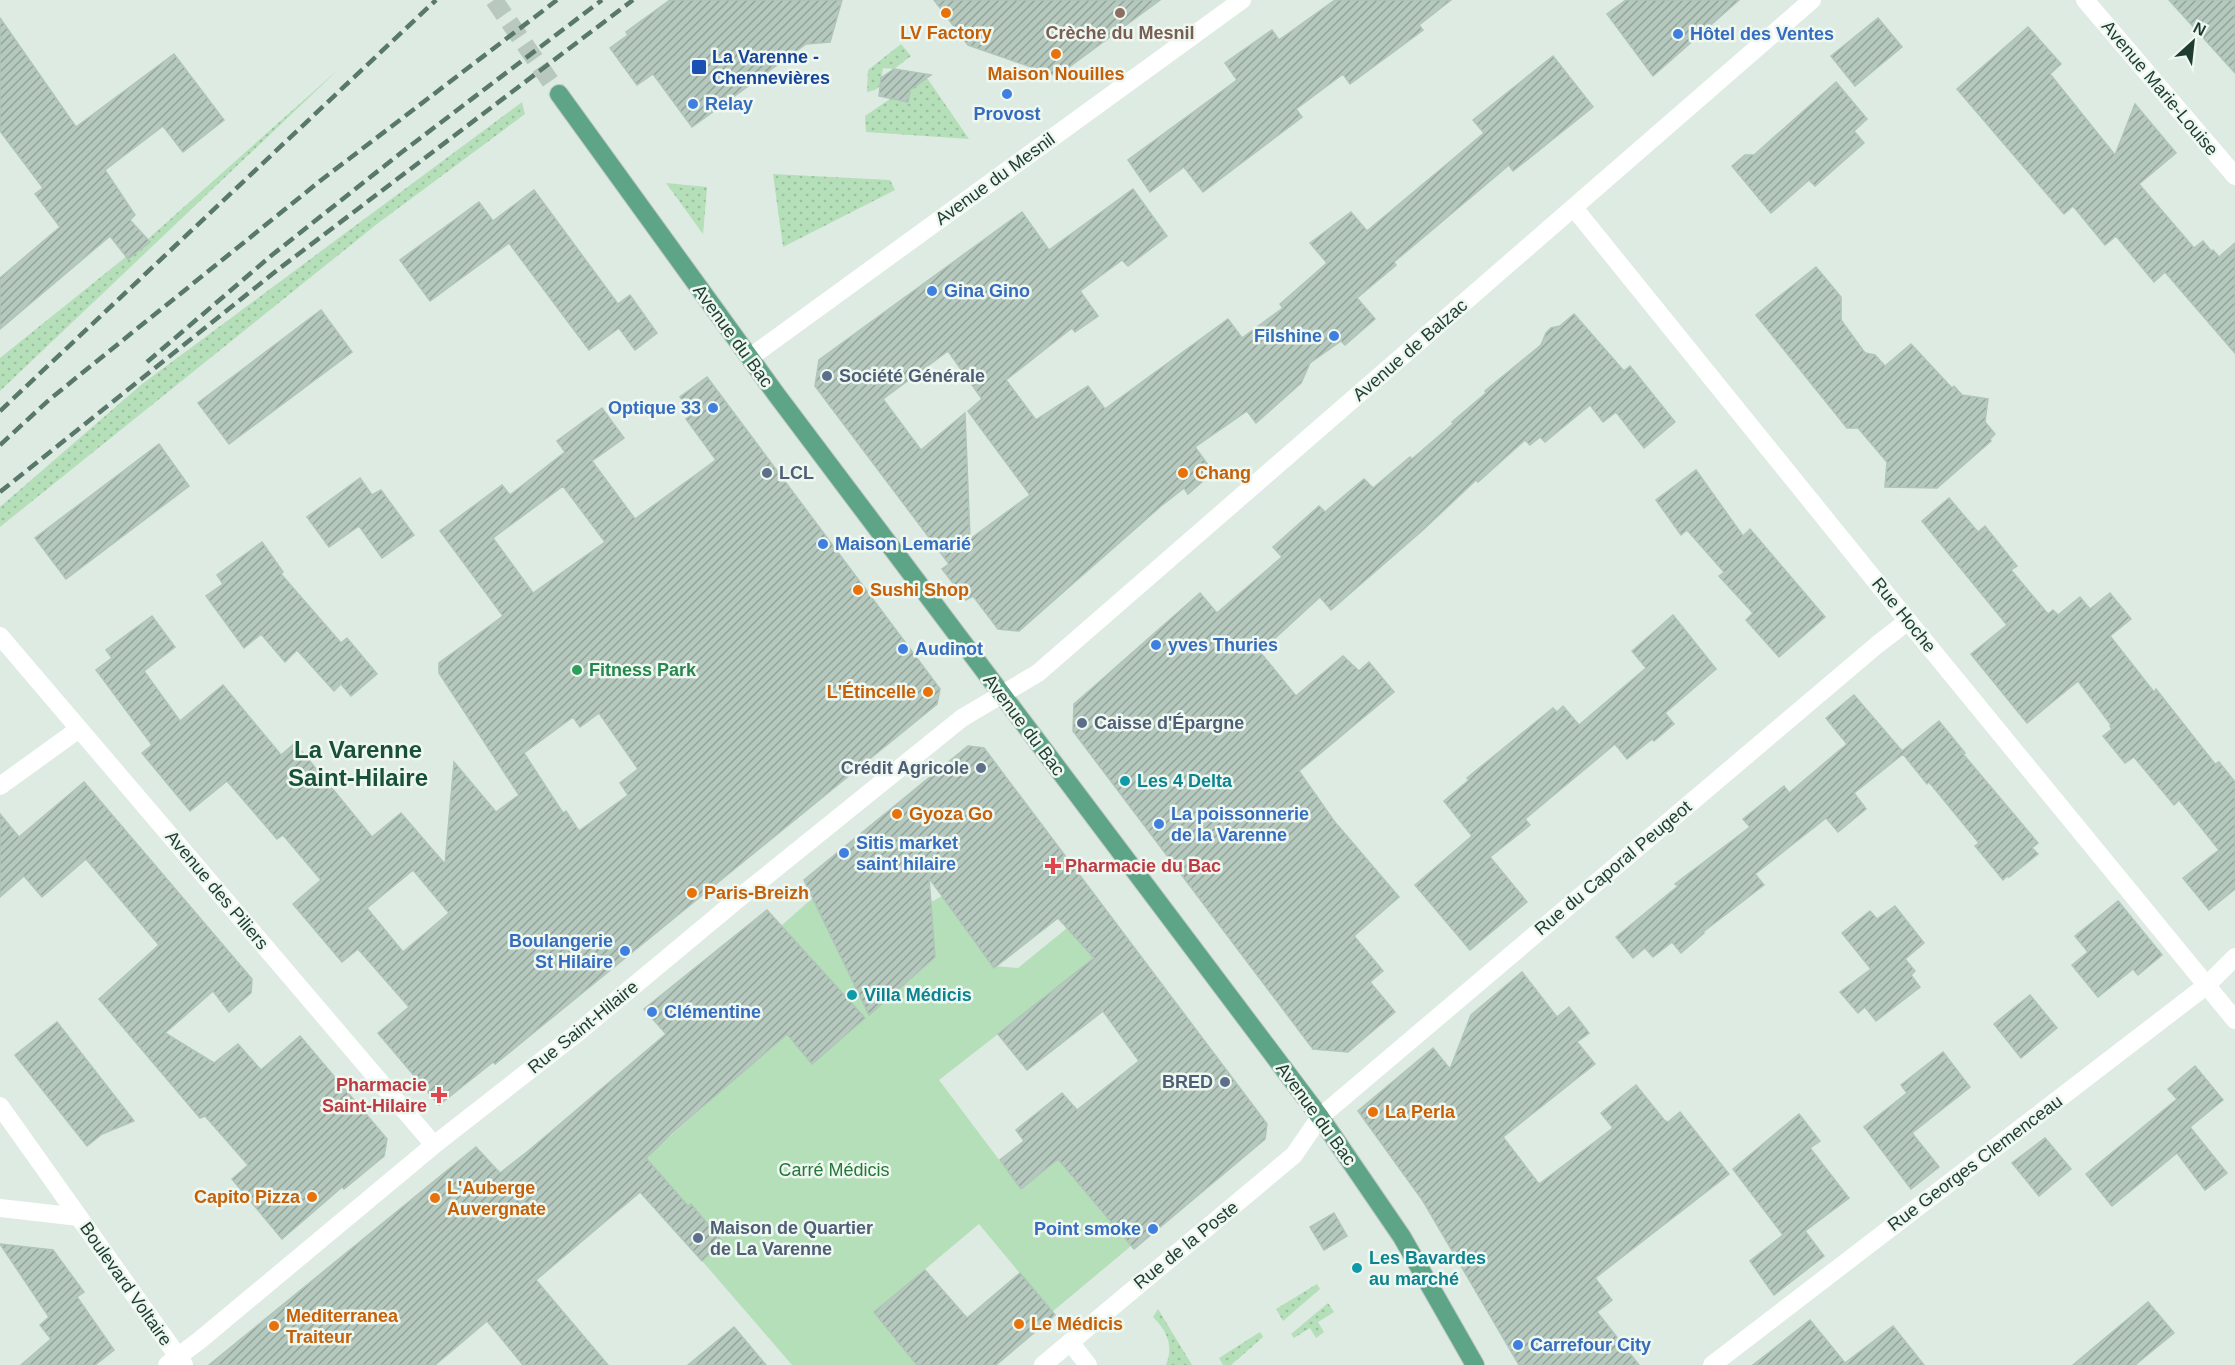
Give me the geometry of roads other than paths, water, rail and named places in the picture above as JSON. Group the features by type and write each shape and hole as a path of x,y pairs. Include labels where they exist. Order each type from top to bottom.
{"main road":[{"name":"Avenue du Bac","path":"560,94 749,358 1320,1117 1402,1237 1475,1365"}],"street":[{"name":"Avenue du Mesnil","path":"749,358 1242,0"},
{"name":"Avenue de Balzac","path":"1002,693 1038,673 1812,0"},
{"name":"Avenue Marie-Louise","path":"2085,0 2235,176"},
{"name":"Rue Hoche","path":"1574,208 2235,1020"},
{"name":"Rue du Caporal Peugeot","path":"1320,1117 1908,621"},
{"name":"Avenue des Piliers","path":"0,636 434,1145"},
{"name":"Rue Saint-Hilaire","path":"176,1362 434,1145 576,1034 750,889 962,718 1002,693"},
{"path":"0,786 79,729"},
{"name":"Rue Georges Clemenceau","path":"1712,1365 2207,985 2235,957"},
{"path":"0,1106 79,1217"},
{"name":"Rue de la Poste","path":"1043,1365 1294,1155 1320,1117"},
{"name":"Boulevard Voltaire","path":"0,1208 79,1217 176,1362"},
{"path":"1070,1342 1088,1365"}],"tunnel":[{"path":"494,0 559,94"}],"railway":[{"path":"0,411 436,0"},
{"path":"0,445 50,399 320,181 557,0"},
{"path":"147,362 272,255 402,152 602,0"},
{"path":"0,492 280,268 633,0"}],"place":[{"name":"LV Factory","path":"946,13"},
{"name":"Crèche du Mesnil","path":"1120,13"},
{"name":"Hôtel des Ventes","path":"1678,34"},
{"name":"Maison Nouilles","path":"1056,54"},
{"name":"La Varenne - Chennevières","path":"699,67"},
{"name":"Provost","path":"1007,94"},
{"name":"Relay","path":"693,104"},
{"name":"Gina Gino","path":"932,291"},
{"name":"Filshine","path":"1334,336"},
{"name":"Société Générale","path":"827,376"},
{"name":"Optique 33","path":"713,408"},
{"name":"LCL","path":"767,473"},
{"name":"Chang","path":"1183,473"},
{"name":"Maison Lemarié","path":"823,544"},
{"name":"Sushi Shop","path":"858,590"},
{"name":"yves Thuries","path":"1156,645"},
{"name":"Audinot","path":"903,649"},
{"name":"Fitness Park","path":"577,670"},
{"name":"L'Étincelle","path":"928,692"},
{"name":"Caisse d'Épargne","path":"1082,723"},
{"name":"Crédit Agricole","path":"981,768"},
{"name":"Les 4 Delta","path":"1125,781"},
{"name":"Gyoza Go","path":"897,814"},
{"name":"La poissonnerie de la Varenne","path":"1159,824"},
{"name":"Sitis market saint hilaire","path":"844,853"},
{"name":"Pharmacie du Bac","path":"1053,866"},
{"name":"Paris-Breizh","path":"692,893"},
{"name":"Boulangerie St Hilaire","path":"625,951"},
{"name":"Villa Médicis","path":"852,995"},
{"name":"Clémentine","path":"652,1012"},
{"name":"BRED","path":"1225,1082"},
{"name":"Pharmacie Saint-Hilaire","path":"439,1095"},
{"name":"La Perla","path":"1373,1112"},
{"name":"Capito Pizza","path":"312,1197"},
{"name":"L'Auberge Auvergnate","path":"435,1198"},
{"name":"Point smoke","path":"1153,1229"},
{"name":"Maison de Quartier de La Varenne","path":"698,1238"},
{"name":"Les Bavardes au marché","path":"1357,1268"},
{"name":"Le Médicis","path":"1019,1324"},
{"name":"Mediterranea Traiteur","path":"274,1326"},
{"name":"Carrefour City","path":"1518,1345"}],"district":[{"name":"La Varenne Saint-Hilaire","path":"358,764"}],"park label":[{"name":"Carré Médicis","path":"834,1170"}]}
